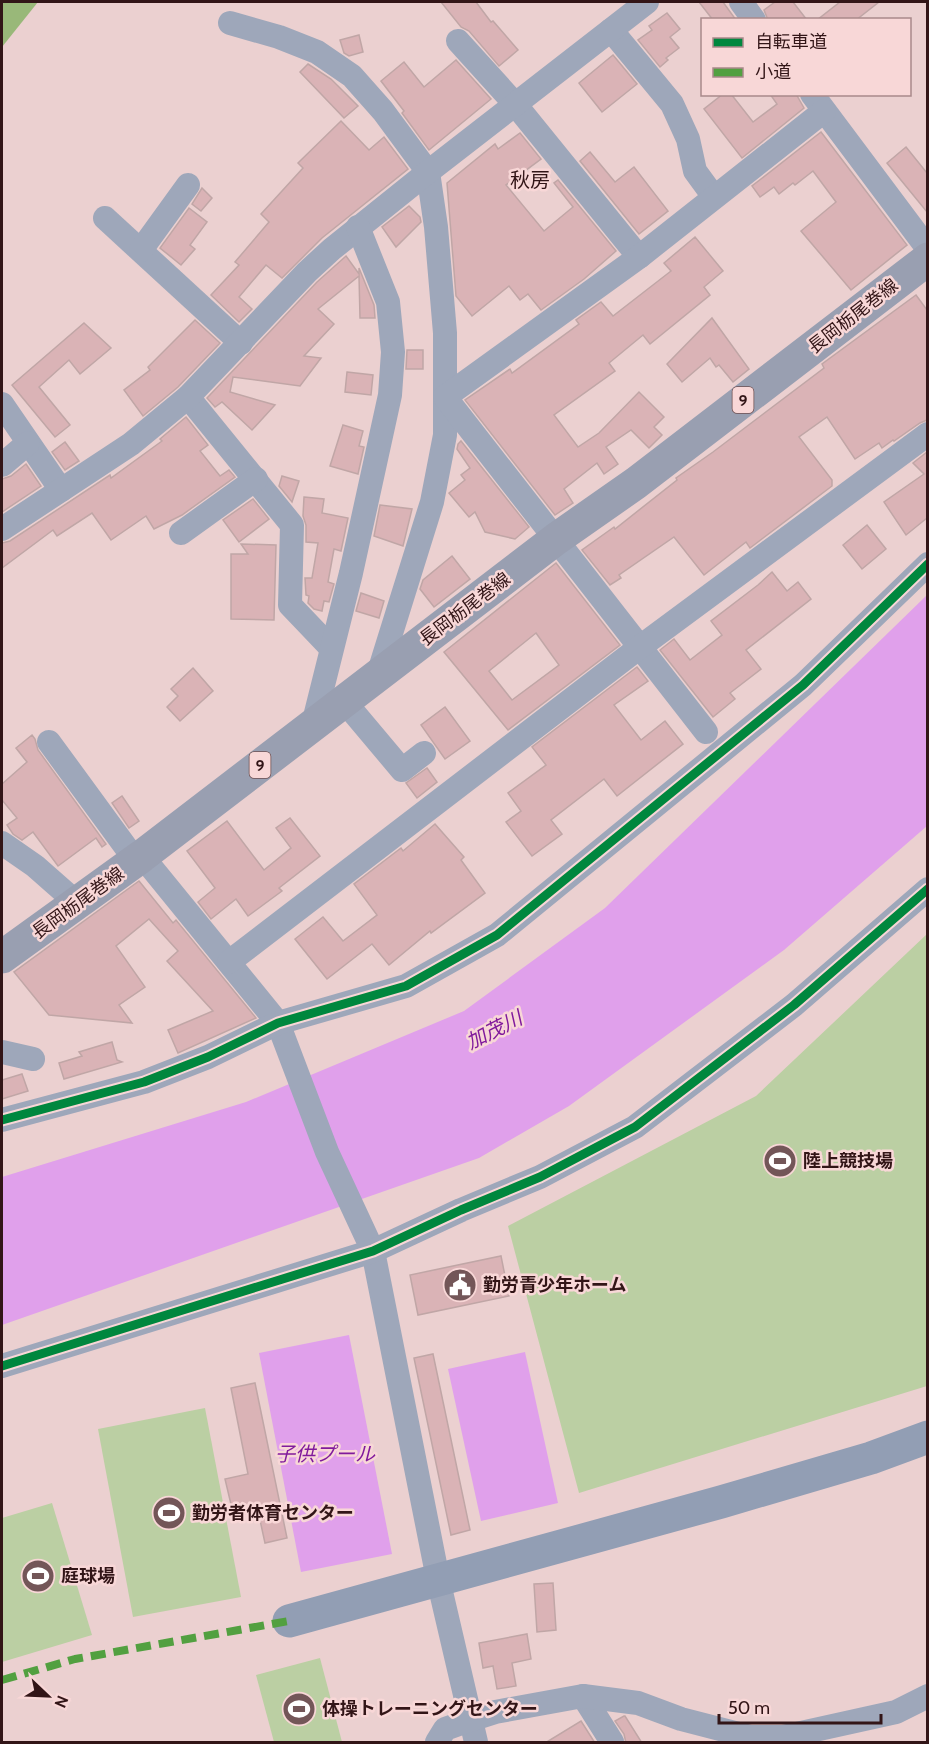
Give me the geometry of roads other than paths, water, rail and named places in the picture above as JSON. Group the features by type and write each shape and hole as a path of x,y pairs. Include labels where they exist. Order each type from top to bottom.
{"main road":[{"name":"長岡栃尾巻線","path":"2,957 139,858 556,539 636,483 927,259"}],"street":[{"path":"2,529 131,444 188,397 307,272 358,227 647,2"},
{"path":"741,2 753,18"},
{"path":"230,23 279,37 317,52 352,76 383,111 428,172 436,227 445,333 445,435 432,502 378,675"},
{"path":"611,30 672,104 688,139 695,171 714,197"},
{"path":"458,41 515,104 639,257"},
{"path":"445,397 639,257 714,197 818,103 927,249"},
{"path":"141,250 188,185"},
{"path":"105,218 241,343"},
{"path":"314,724 351,573 390,395 393,352 388,302 358,227"},
{"path":"188,397 292,525 290,605 331,648"},
{"path":"445,397 706,732"},
{"path":"2,404 61,490"},
{"path":"229,962 640,647 927,434"},
{"path":"2,465 28,443"},
{"path":"181,533 256,479"},
{"path":"2,1120 144,1082 208,1057 278,1023 406,987 497,935 803,685 927,564"},
{"path":"345,701 402,770 424,753"},
{"path":"49,742 139,858 229,962 278,1023 327,1152 373,1251 438,1579 473,1731"},
{"path":"2,843 35,866 77,903"},
{"path":"2,1366 373,1251 461,1210 540,1177 634,1127 794,1005 927,889"},
{"path":"2,1052 33,1059"},
{"path":"289,1622 871,1458 927,1437"},
{"path":"583,1696 612,1743"},
{"path":"437,1743 445,1729 473,1731 495,1712 583,1696 638,1702 681,1719 751,1737 783,1737 896,1712 927,1696"}],"water":[{"name":"加茂川","path":"927,595 927,826 784,950 569,1106 479,1158 2,1325 2,1177 246,1102 464,1011 605,908"},
{"name":"子供プール","path":"349,1335 392,1554 301,1572 259,1353"},
{"path":"525,1352 558,1503 481,1521 448,1369"}],"place":[{"name":"陸上競技場","path":"780,1161"},
{"name":"勤労青少年ホーム","path":"460,1285"},
{"name":"勤労者体育センター","path":"169,1513"},
{"name":"庭球場","path":"38,1576"},
{"name":"体操トレーニングセンター","path":"299,1709"}],"district":[{"name":"秋房","path":"530,180"}]}
